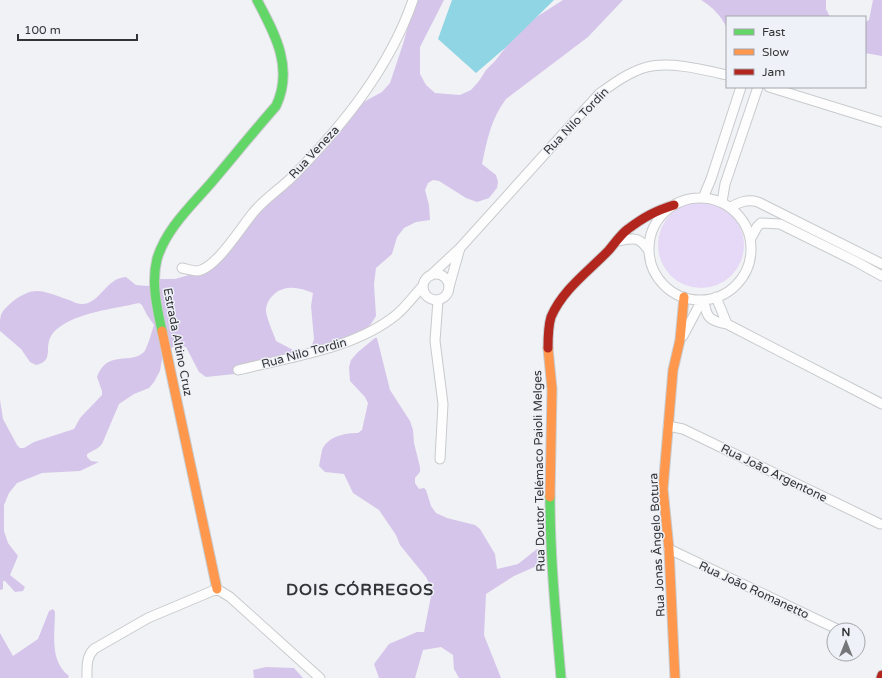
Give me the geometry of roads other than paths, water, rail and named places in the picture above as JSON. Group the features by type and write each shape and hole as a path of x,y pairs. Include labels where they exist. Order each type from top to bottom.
{"street":[{"name":"Estrada Altino Cruz","path":"217,589 154,290 156,264 160,250 177,222 276,106 284,85 284,65 273,34 257,0"},
{"name":"Rua Veneza","path":"182,268 197,271 205,268 214,261 228,246 253,212 294,176 326,142 359,102 386,60 405,23 413,0"},
{"name":"Rua Nilo Tordin","path":"430,276 460,248 599,94 616,81 630,73 648,66 696,68 726,75"},
{"path":"703,198 711,179 741,88"},
{"path":"722,202 725,184 758,88"},
{"path":"772,88 882,122"},
{"path":"703,198 722,202 731,207 744,220 751,238 752,252 749,266 742,279 732,290 716,297 703,300 684,297 669,289 656,275 651,263 649,251 650,238 654,226 663,214 674,205 688,199 703,198"},
{"path":"731,207 742,201 753,200 882,264"},
{"name":"Rua Doutor Telémaco Paioli Melges","path":"561,678 553,590 550,529 552,389 548,332 557,306 571,287 618,241 626,230 655,210 674,205"},
{"path":"751,238 761,223 780,224 882,276"},
{"path":"618,241 634,238 639,239 644,243 649,251"},
{"name":"Rua Nilo Tordin","path":"449,287 460,248"},
{"path":"430,276 442,276 446,279 449,287 447,295 438,300 428,297 423,290 423,286 424,282 430,276"},
{"name":"Rua Nilo Tordin","path":"238,370 339,346 360,337 379,327 397,314 423,286"},
{"name":"Rua Jonas Ângelo Botura","path":"676,678 669,550 663,489 673,370 680,340 684,297"},
{"path":"716,297 727,324"},
{"path":"438,300 435,341 443,404 440,459"},
{"path":"703,300 706,312 714,321 727,324 882,404"},
{"name":"Rua Jonas Ângelo Botura","path":"680,340 703,300"},
{"name":"Rua João Argentone","path":"668,426 683,429 880,524"},
{"name":"Rua João Romanetto","path":"669,550 826,624"},
{"path":"87,678 89,653 94,649 148,618 217,589 230,597 320,678"}],"water":[{"path":"452,0 554,0 505,48 476,73 438,39"}],"district":[{"name":"DOIS CÓRREGOS","path":"360,590"}]}
